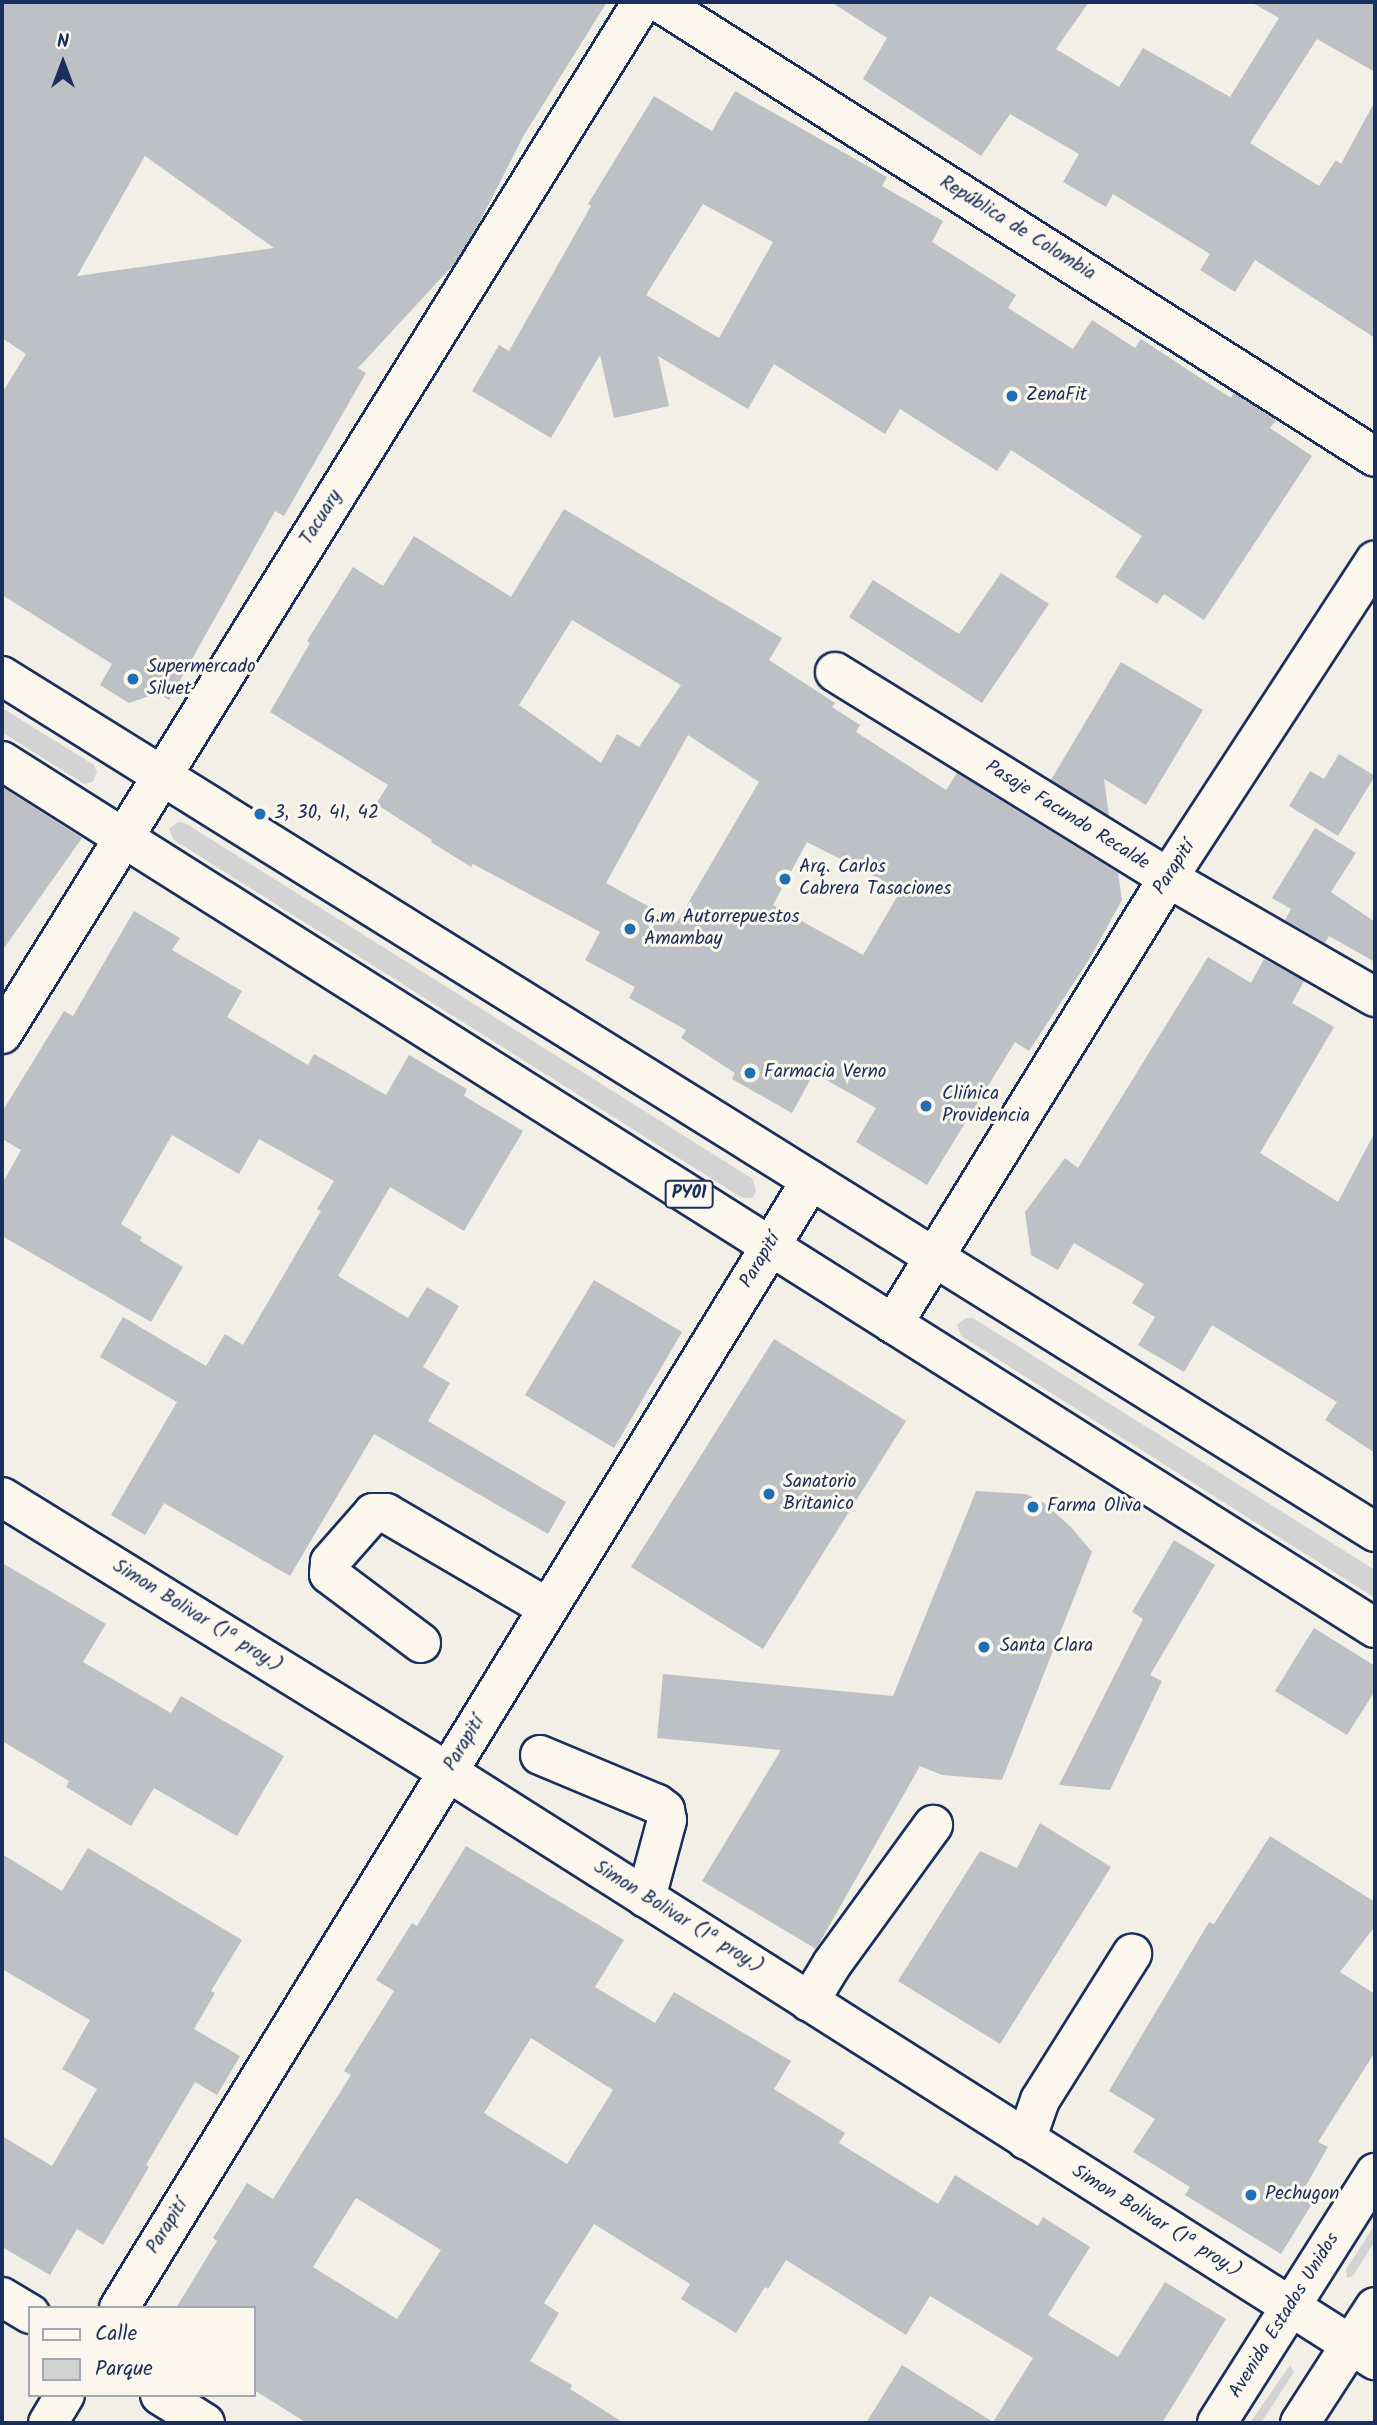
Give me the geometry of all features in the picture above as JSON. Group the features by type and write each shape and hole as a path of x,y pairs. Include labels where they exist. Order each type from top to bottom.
{"street":[{"name":"Tacuary","path":"2,1034 642,2"},
{"name":"República de Colombia","path":"659,2 1375,457"},
{"name":"Parapití","path":"893,1324 1168,878 1375,560"},
{"name":"Pasaje Facundo Recalde","path":"835,673 1168,878 1375,997"},
{"path":"2,676 1375,1532"},
{"name":"PY01","path":"2,761 1375,1628"},
{"name":"Parapití","path":"120,2306 811,1180"},
{"name":"Simon Bolivar (1ª proy.)","path":"2,1497 447,1772 1363,2353"},
{"path":"421,1643 329,1574 330,1562 373,1513 386,1513 548,1608"},
{"path":"540,1755 657,1804 665,1810 667,1820 646,1898"},
{"path":"810,2002 832,1964 933,1825"},
{"path":"1026,2140 1040,2100 1132,1954"},
{"name":"Avenida Estados Unidos","path":"1217,2423 1375,2173"},
{"path":"2,2297 28,2313"},
{"path":"1300,2423 1363,2353 1375,2306"},
{"path":"48,2423 64,2397"},
{"path":"163,2397 205,2423"}],"green space":[{"path":"2,708 94,765 97,771 93,782 84,784 2,732"},
{"path":"178,822 185,823 753,1179 756,1192 752,1198 742,1198 174,840 169,829"},
{"path":"966,1318 973,1318 1375,1570 1375,1598 961,1336 957,1325"},
{"path":"1375,2224 1375,2241 1353,2276 1347,2278 1346,2270"},
{"path":"1290,2365 1294,2372 1261,2423 1250,2423"}],"building":[{"path":"2,2 607,2 524,135 478,225 455,263 358,368 366,373 284,516 275,511 169,700 158,693 129,703 100,685 112,664 2,595 2,393 26,354 2,338","holes":["145,156 274,248 77,276"]},
{"path":"831,2 1089,2 1056,49 1119,87 1143,48 1230,97 1279,18 1251,2 1375,2 1375,72 1317,39 1250,143 1319,186 1336,160 1341,164 1375,101 1375,338 1255,260 1235,292 1200,270 1210,254 1113,194 1106,207 1063,182 1079,154 1010,114 981,156 863,79 887,38"},
{"path":"735,91 887,177 882,186 943,221 932,242 1016,295 1008,308 1073,349 1092,320 1135,348 1141,339 1231,398 1234,393 1276,420 1270,428 1312,456 1204,620 1164,594 1157,604 1115,577 1142,536 1011,450 997,471 900,409 885,434 774,364 748,409 658,356 669,406 614,418 600,355 551,438 472,391 499,345 509,351 591,206 588,204 654,96 712,131","holes":["703,204 773,242 719,338 646,295"]},
{"path":"564,509 782,638 769,660 835,703 832,707 860,725 856,732 946,790 957,773 1118,873 1122,900 1090,958 1029,1051 1015,1042 927,1185 856,1142 876,1108 814,1073 792,1113 732,1079 735,1073 681,1038 686,1030 629,998 635,987 585,960 600,932 473,864 471,867 431,842 432,840 376,804 388,785 270,712 310,643 307,641 353,567 383,586 414,536 511,597","holes":["572,620 681,685 639,747 617,734 601,763 519,705","688,735 759,782 677,922 606,883","807,842 901,890 863,955 773,905"]},
{"path":"1001,573 1049,604 982,703 849,617 873,580 959,634"},
{"path":"1121,662 1203,710 1146,805 1104,779 1109,816 1051,780"},
{"path":"1339,754 1375,776 1338,836 1289,806 1310,771 1324,779"},
{"path":"2,787 82,838 2,951"},
{"path":"1315,828 1356,853 1331,892 1375,922 1375,962 1329,936 1325,943 1285,920 1291,909 1272,898"},
{"path":"134,911 180,938 172,950 242,991 227,1017 308,1065 314,1054 386,1095 409,1055 467,1089 464,1096 523,1131 464,1231 390,1187 338,1276 408,1318 427,1287 459,1306 423,1367 450,1383 428,1421 566,1502 548,1534 374,1434 290,1576 164,1503 145,1535 111,1515 177,1402 100,1357 123,1317 206,1366 225,1334 243,1345 321,1211 317,1209 334,1181 259,1139 239,1174 172,1135 121,1224 142,1237 140,1241 183,1267 151,1322 2,1236 2,1184 21,1150 2,1139 2,1112 64,1011 73,1016"},
{"path":"1208,957 1251,983 1264,959 1304,981 1292,1003 1334,1027 1260,1153 1338,1202 1375,1132 1375,1453 1325,1420 1337,1402 1212,1325 1184,1372 1138,1345 1155,1317 1132,1303 1144,1284 1074,1243 1058,1270 1031,1255 1025,1212 1065,1158 1078,1168"},
{"path":"594,1280 682,1332 614,1448 525,1395"},
{"name":"Sanatorio Britanico","path":"774,1339 906,1421 763,1649 631,1567"},
{"path":"976,1491 1026,1494 1044,1503 1071,1527 1092,1552 1002,1780 942,1775 920,1766 816,1949 702,1881 781,1750 657,1738 663,1674 893,1696"},
{"path":"1174,1540 1215,1565 1150,1675 1162,1681 1110,1790 1059,1785 1143,1619 1132,1612"},
{"path":"2,1563 106,1624 83,1662 171,1713 181,1696 284,1756 237,1836 154,1788 131,1826 66,1787 69,1781 2,1741"},
{"path":"1314,1628 1375,1666 1375,1691 1347,1735 1275,1691"},
{"path":"1040,1823 1111,1867 1000,2044 898,1981 980,1851 1017,1868"},
{"path":"1270,1836 1375,1902 1375,1926 1340,1972 1375,1994 1375,2052 1318,2142 1328,2147 1304,2189 1317,2196 1281,2254 1185,2195 1190,2187 1133,2152 1155,2119 1109,2091 1209,1922 1214,1924"},
{"path":"466,1846 624,1940 595,1987 655,2023 674,1992 791,2061 774,2089 845,2133 839,2143 938,2204 955,2175 1038,2226 1043,2217 1090,2247 1048,2315 1118,2357 1165,2282 1226,2319 1162,2423 866,2423 902,2365 993,2422 1033,2358 930,2296 906,2335 786,2260 736,2333 681,2299 690,2284 594,2224 544,2303 559,2313 530,2361 572,2385 570,2389 624,2423 307,2423 256,2391 256,2306 177,2306 217,2241 213,2238 247,2183 273,2199 351,2075 344,2071 394,1991 376,1980 412,1923 417,1926","holes":["531,2038 613,2090 567,2164 484,2113","356,2198 441,2250 397,2319 313,2267"]},
{"path":"88,1848 242,1940 211,1991 215,1993 194,2029 240,2056 217,2095 195,2082 103,2245 77,2229 50,2275 2,2247 2,2136 52,2166 97,2089 62,2069 90,2020 2,1969 2,1854 62,1891"}],"place":[{"name":"ZenaFit","path":"1012,396"},
{"name":"Supermercado Siluet","path":"133,679"},
{"name":"3, 30, 41, 42","path":"260,814"},
{"name":"Arq. Carlos Cabrera Tasaciones","path":"785,879"},
{"name":"G.m Autorrepuestos Amambay","path":"630,929"},
{"name":"Farmacia Verno","path":"750,1073"},
{"name":"Cliínica Providencia","path":"926,1106"},
{"name":"Sanatorio Britanico","path":"769,1494"},
{"name":"Farma Oliva","path":"1033,1507"},
{"name":"Santa Clara","path":"984,1647"},
{"name":"Pechugon","path":"1251,2195"}]}
